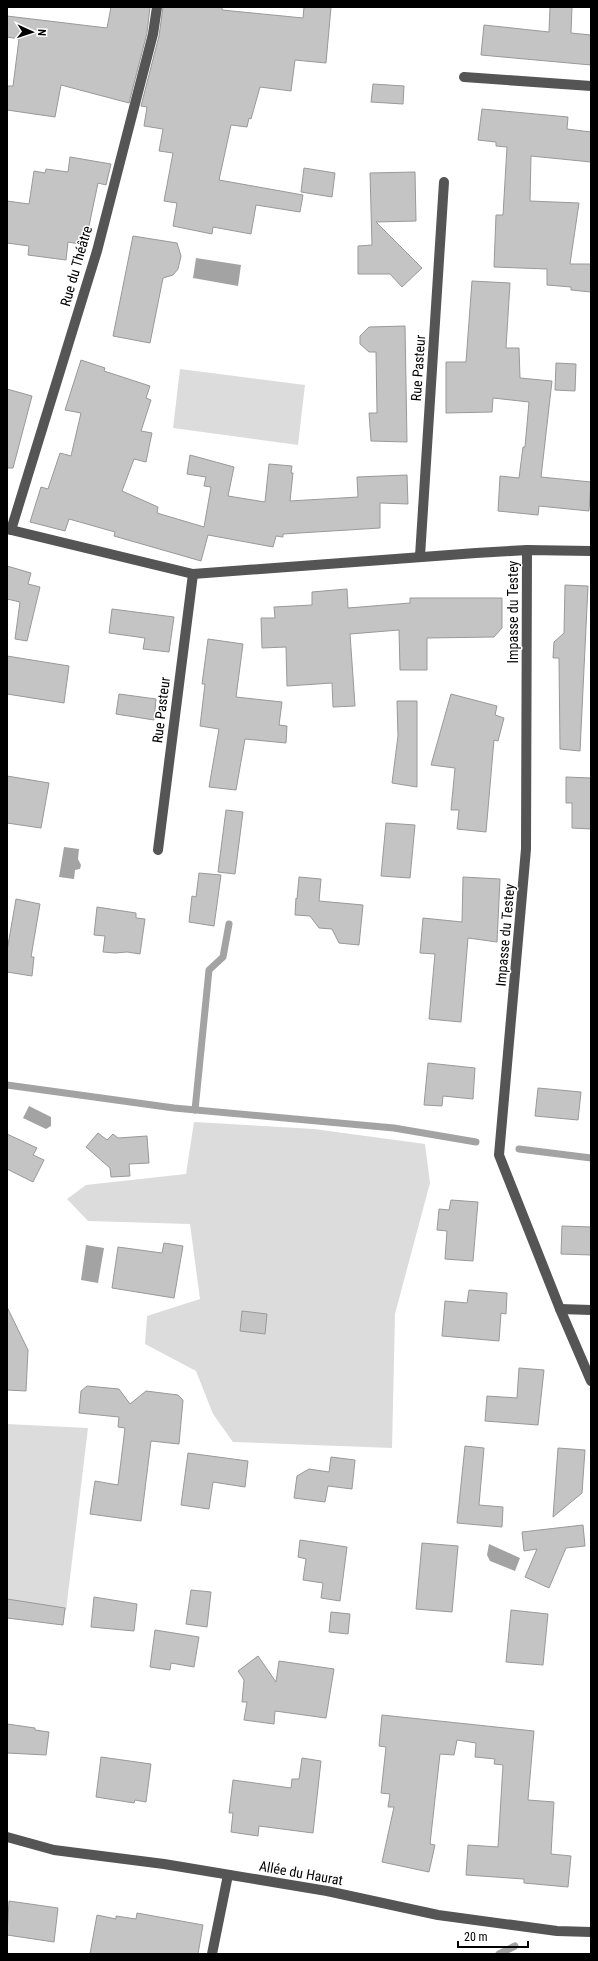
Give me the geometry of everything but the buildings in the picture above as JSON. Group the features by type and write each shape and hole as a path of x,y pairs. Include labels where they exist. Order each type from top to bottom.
{"street":[{"name":"Rue du Théâtre","path":"9,530 97,251 153,34 157,7"},
{"path":"464,77 591,86"},
{"name":"Rue Pasteur","path":"420,556 444,182"},
{"path":"9,530 193,574 420,556 527,550 591,551"},
{"name":"Impasse du Testey","path":"527,550 526,849 499,1155 560,1309 591,1381"},
{"name":"Rue Pasteur","path":"158,850 193,574"},
{"path":"560,1309 591,1310"},
{"name":"Allée du Haurat","path":"7,1837 54,1850 164,1864 327,1891 438,1915 557,1932 591,1932"},
{"path":"212,1954 228,1875"}],"shaded area":[{"path":"196,258 241,265 238,286 193,278"},
{"path":"180,369 305,385 298,445 173,428"},
{"path":"64,847 79,849 78,859 81,865 80,869 75,870 74,879 59,877"},
{"path":"29,1106 51,1117 51,1126 46,1129 23,1118"},
{"path":"194,1122 314,1129 425,1144 430,1183 395,1314 392,1448 233,1442 213,1414 196,1371 145,1344 147,1316 200,1299 190,1224 88,1221 67,1199 86,1185 186,1174"},
{"path":"86,1245 104,1248 98,1283 81,1280"},
{"path":"7,1424 88,1428 66,1611 7,1602"},
{"path":"489,1544 520,1558 515,1571 490,1561 487,1555"}],"waterway":[{"path":"195,1110 209,970 223,957 229,924"},
{"path":"7,1085 174,1108 394,1128 476,1142"},
{"path":"519,1149 591,1158"},
{"path":"499,1954 515,1946"}]}
